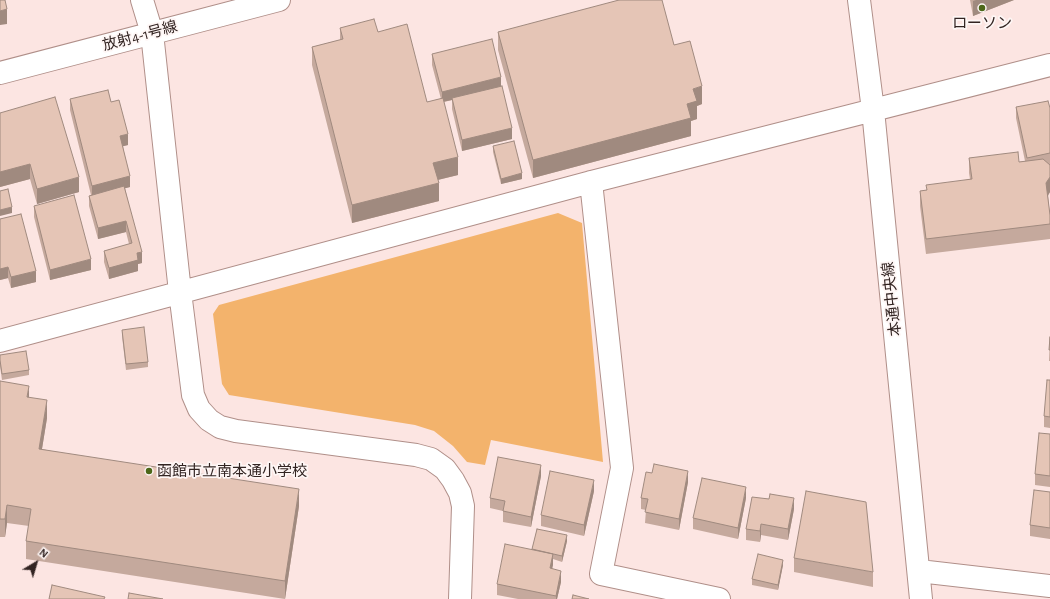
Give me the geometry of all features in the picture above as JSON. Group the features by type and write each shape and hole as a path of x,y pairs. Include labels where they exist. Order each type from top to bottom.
{"street":[{"path":"142,0 152,33 180,292 193,395 199,409 209,420 220,427 236,431 416,455 431,459 445,469 460,493 463,506 460,599"},
{"name":"放射4-1号線","path":"0,73 279,0"},
{"name":"本通中央線","path":"859,0 873,110 921,599"},
{"path":"0,341 591,182 1050,65"},
{"path":"591,182 622,468 601,574 719,599"},
{"path":"919,571 1050,586"}],"shaded area":[{"path":"558,213 582,223 603,462 491,440 485,465 467,462 453,446 434,431 415,425 229,395 222,384 213,314 219,305"}],"building":[{"path":"0,0 5,0 7,9 0,11"},
{"path":"619,0 662,0 674,45 690,41 702,86 693,89 697,101 687,104 691,118 533,160 498,32"},
{"path":"374,19 378,32 407,24 427,102 443,98 458,157 433,163 439,183 352,205 312,47 343,39 340,28"},
{"path":"492,39 501,77 442,92 432,54"},
{"path":"502,86 512,128 462,140 452,98"},
{"path":"108,90 111,102 119,100 128,134 120,136 130,176 92,186 70,99"},
{"path":"55,97 79,177 37,189 30,164 0,172 0,113"},
{"path":"1048,101 1050,108 1050,153 1027,158 1016,107"},
{"path":"514,141 522,173 501,179 493,146"},
{"path":"1018,152 1019,162 1043,159 1050,165 1050,177 1046,183 1050,224 926,239 920,191 927,190 926,185 972,179 969,158"},
{"path":"124,186 142,252 137,253 138,260 109,268 104,251 132,243 126,221 98,228 89,196"},
{"path":"8,189 12,207 0,210 0,191"},
{"path":"74,195 91,259 50,270 34,206"},
{"path":"21,214 36,271 11,277 8,267 0,269 0,219"},
{"path":"144,327 148,362 126,364 122,330"},
{"path":"26,351 29,370 2,374 0,355"},
{"path":"1047,380 1050,380 1050,417 1044,416"},
{"path":"0,381 29,386 27,397 47,400 39,449 299,489 285,581 26,541 31,509 7,505 5,519 0,519"},
{"path":"1039,433 1050,434 1050,476 1035,474"},
{"path":"498,457 541,465 531,517 503,511 505,501 490,498"},
{"path":"654,464 688,471 679,519 645,512 648,499 641,498 646,472 652,473"},
{"path":"550,471 594,480 584,525 541,515"},
{"path":"702,478 746,487 738,528 693,518"},
{"path":"1034,490 1050,492 1050,528 1030,525"},
{"path":"806,491 866,502 873,572 794,558"},
{"path":"770,494 794,498 788,529 761,524 760,531 746,529 752,497 769,499"},
{"path":"537,529 567,535 562,556 532,549"},
{"path":"505,544 553,554 550,568 561,571 556,596 497,584"},
{"path":"758,554 783,560 778,585 752,579"},
{"path":"52,585 105,597 104,599 49,599"},
{"path":"129,593 163,599 128,599"},
{"path":"573,595 589,599 572,599"}],"place":[{"name":"ローソン","path":"982,8"},
{"name":"函館市立南本通小学校","path":"149,471"}]}
